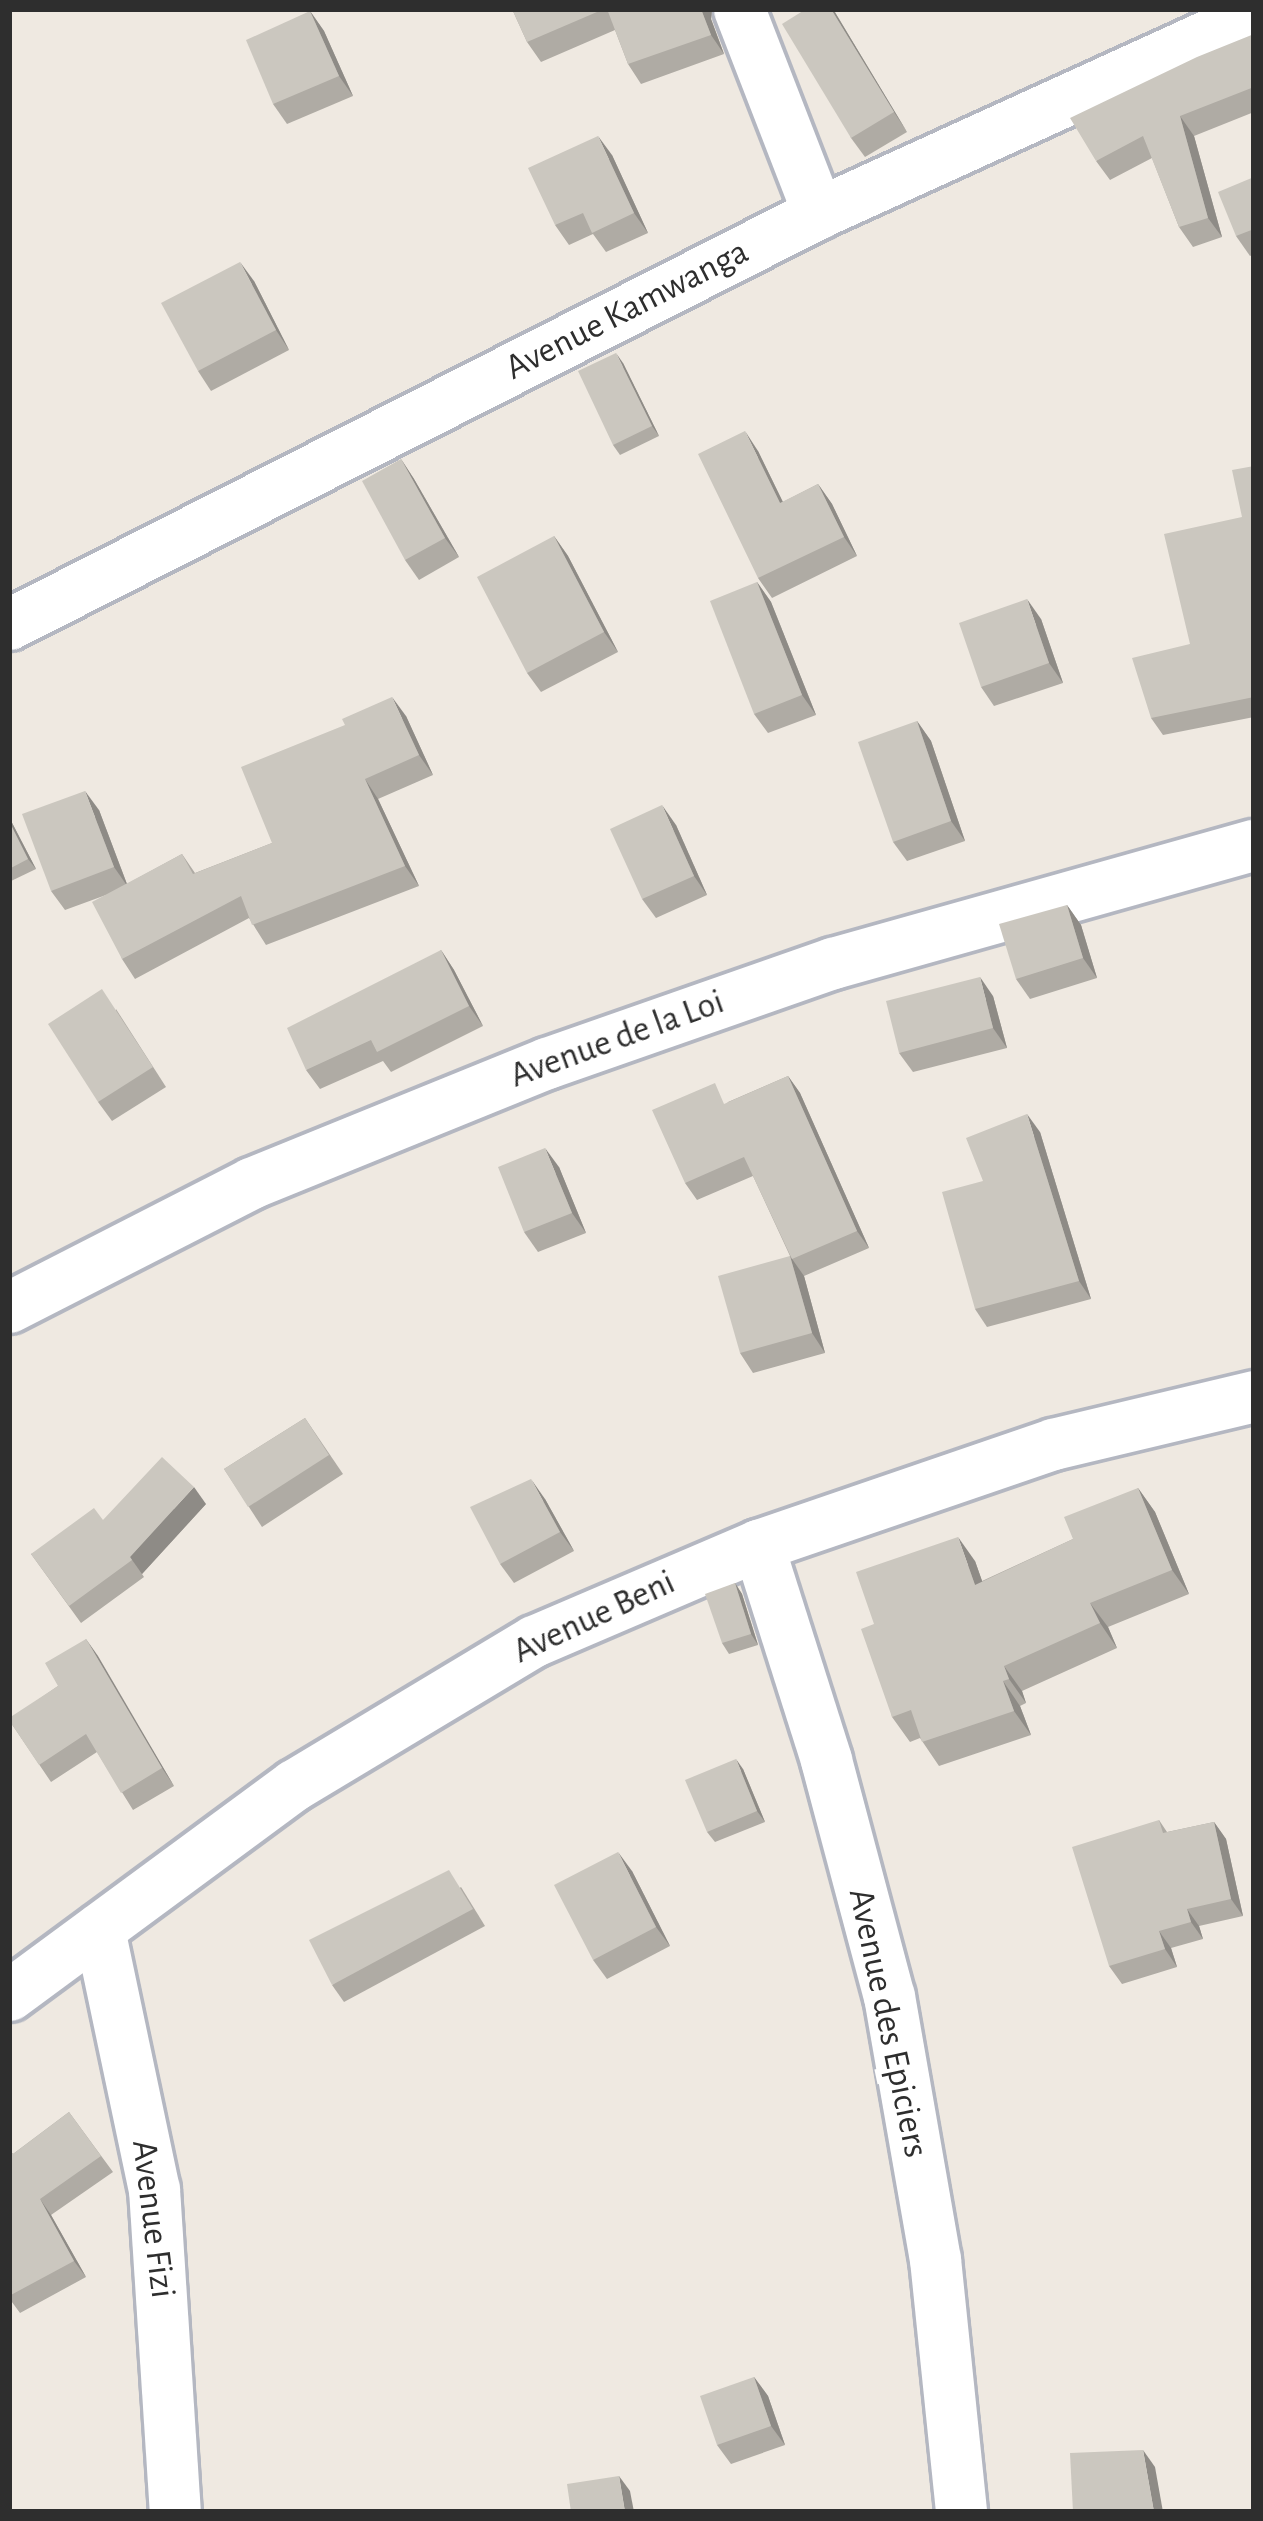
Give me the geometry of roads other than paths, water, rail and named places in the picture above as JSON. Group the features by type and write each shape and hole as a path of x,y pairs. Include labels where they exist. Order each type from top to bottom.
{"street":[{"path":"739,9 818,213"},
{"name":"Avenue Kamwanga","path":"9,624 818,213 1254,14"},
{"name":"Avenue de la Loi","path":"9,1307 251,1183 548,1063 833,964 1254,845"},
{"name":"Avenue Beni","path":"9,1995 294,1785 515,1652 758,1545 1052,1444 1254,1396"},
{"name":"Avenue des Epiciers","path":"758,1545 826,1760 889,1996 935,2259 961,2512"},
{"name":"Avenue Fizi","path":"99,1929 154,2189 175,2512"}]}
